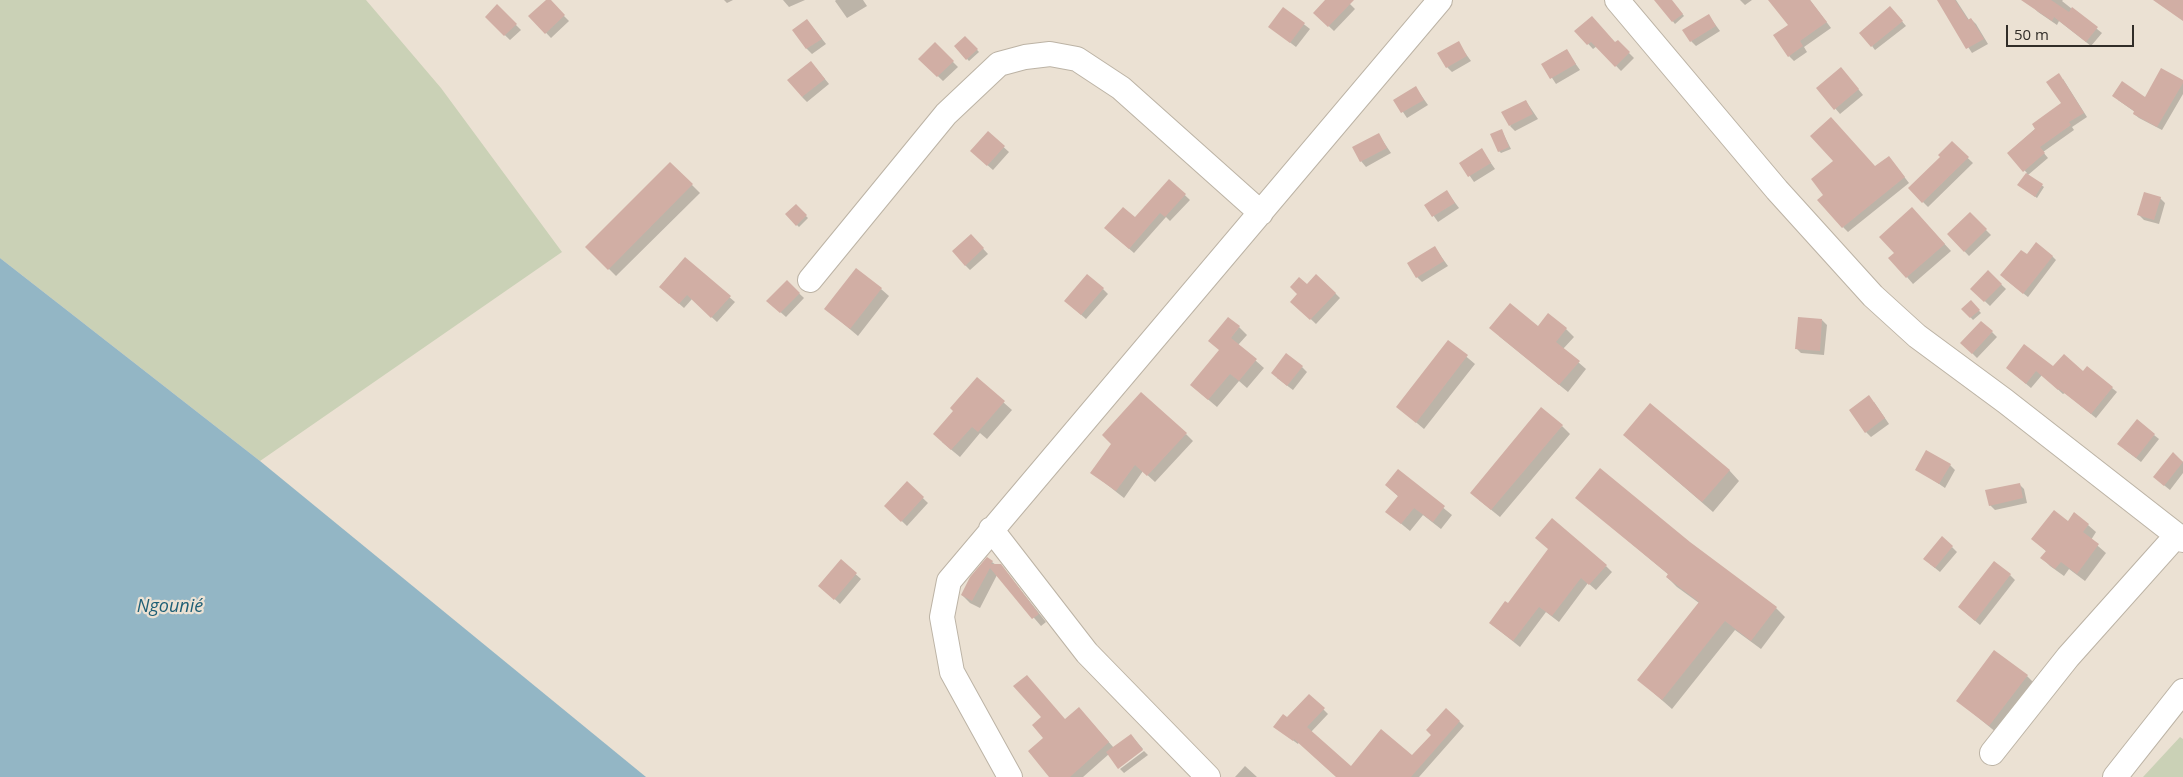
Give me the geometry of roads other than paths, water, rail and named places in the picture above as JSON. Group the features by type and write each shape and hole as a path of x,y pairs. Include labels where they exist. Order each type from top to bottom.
{"street":[{"path":"1010,777 952,672 942,617 949,581 1440,0"},
{"path":"1617,0 1777,190 1874,296 1917,336 2005,401 2180,537 2068,657 1992,753"},
{"path":"810,280 946,114 999,64 1025,57 1050,54 1077,59 1121,88 1261,213"},
{"path":"991,529 1087,653 1208,777"},
{"path":"2115,777 2183,691"}],"water":[{"name":"Ngounié","path":"0,258 260,461 646,777 0,777"}]}
